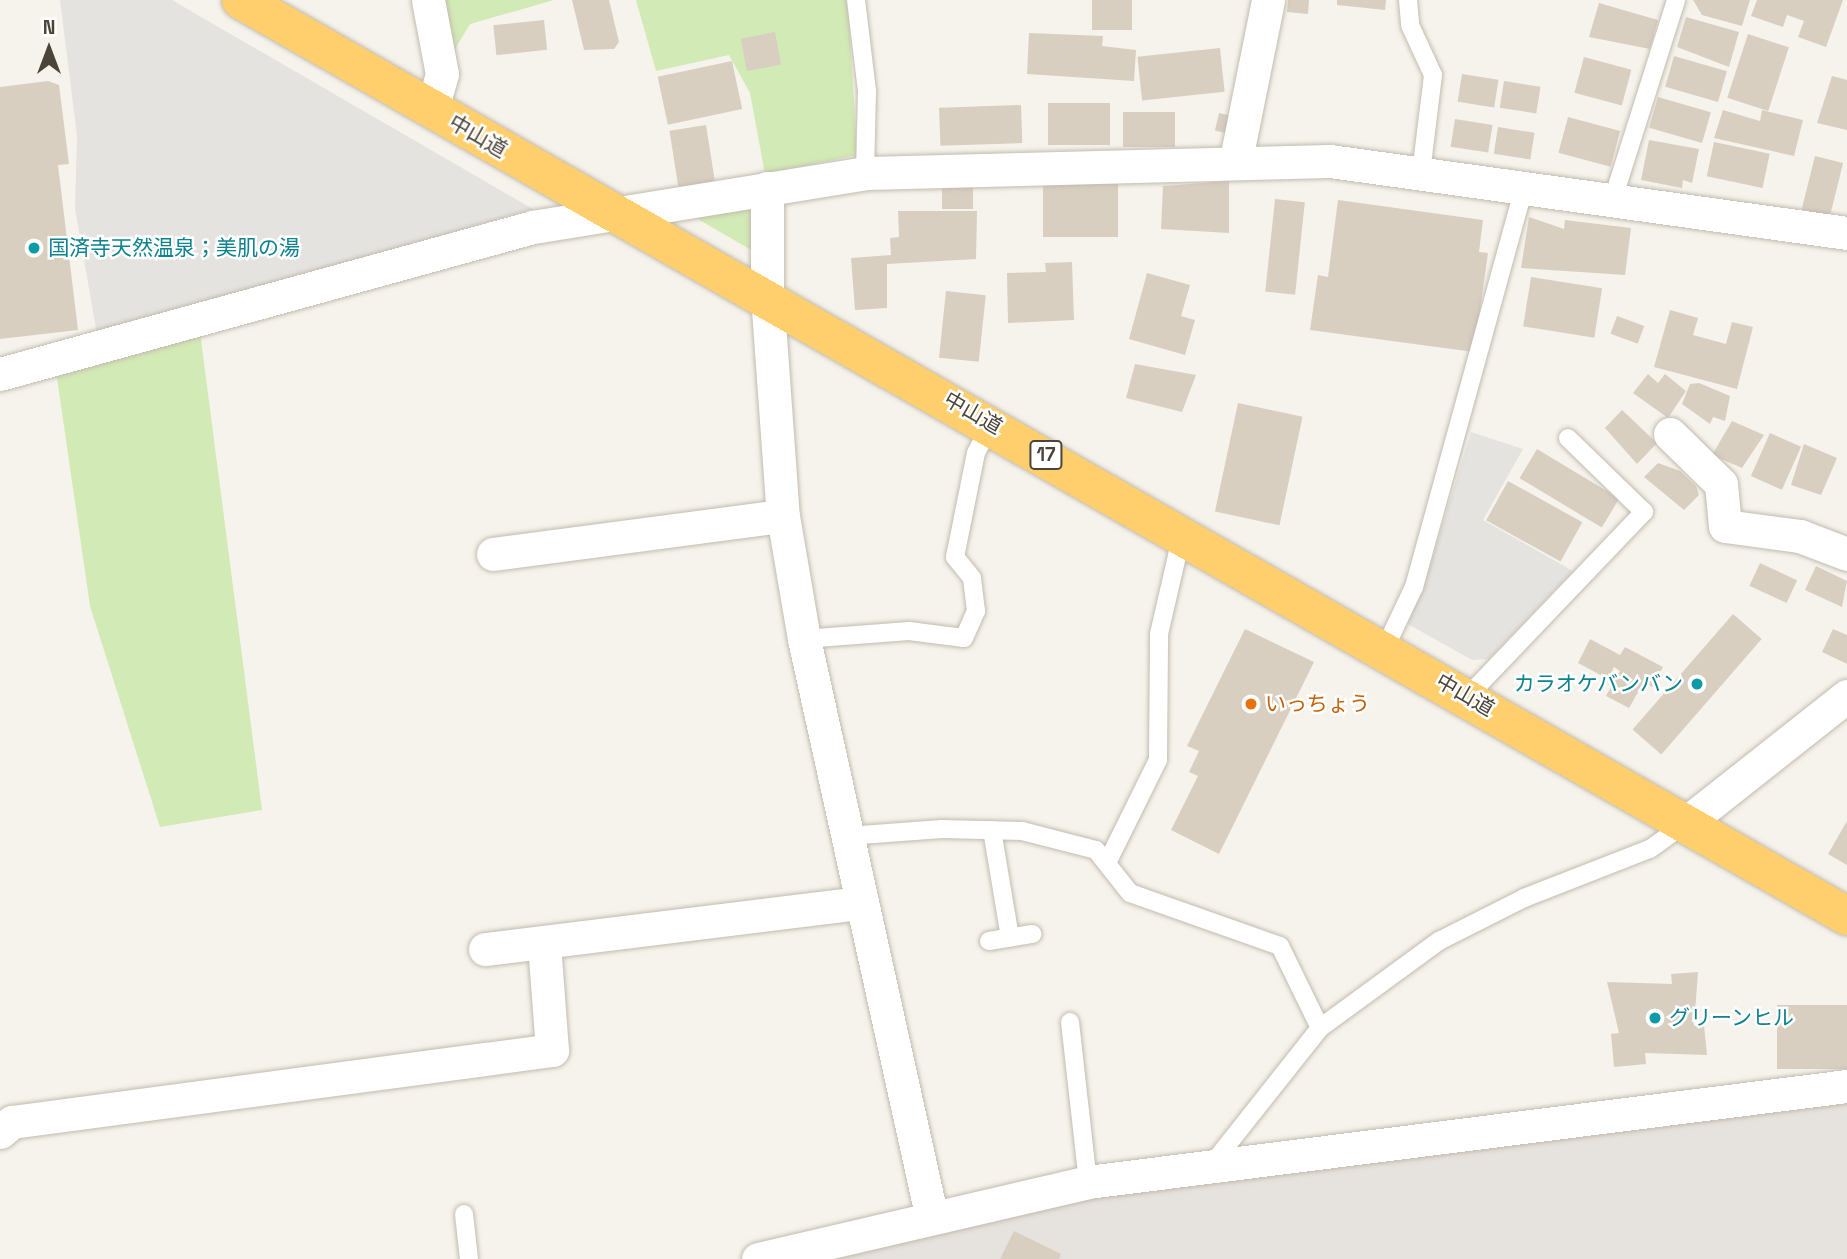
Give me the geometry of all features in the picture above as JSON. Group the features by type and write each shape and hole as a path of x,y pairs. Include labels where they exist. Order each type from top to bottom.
{"highway":[{"name":"中山道","path":"241,0 1385,648 1847,916"}],"street":[{"path":"428,0 442,74 432,110"},
{"path":"1236,159 1268,0"},
{"path":"0,374 469,244 610,211 865,173 1236,159 1330,161 1847,233"},
{"path":"766,188 766,295 783,516 804,639 930,1214"},
{"path":"1670,434 1721,484 1725,526 1800,536 1847,554"},
{"path":"493,554 783,516"},
{"path":"1686,823 1847,696"},
{"path":"485,950 860,903"},
{"path":"0,1132 12,1122 552,1050 544,943"},
{"path":"758,1259 930,1214 1088,1182 1213,1163 1847,1086"}],"lane":[{"path":"856,0 867,91 865,173"},
{"path":"1408,0 1410,24 1433,75 1421,173"},
{"path":"1613,199 1676,0"},
{"path":"1385,648 1414,587 1524,187"},
{"path":"804,639 909,631 964,638 976,611 972,578 955,557 976,453 991,424"},
{"path":"1468,696 1644,512 1568,438"},
{"path":"1108,861 1157,760 1159,634 1182,534"},
{"path":"1213,1163 1320,1028 1438,941 1650,849 1686,823"},
{"path":"992,830 1010,937"},
{"path":"847,836 992,830 1084,847 1108,861 1130,893 1280,946 1320,1028"},
{"path":"989,941 1032,934"},
{"path":"1070,1022 1088,1182"},
{"path":"464,1214 469,1259"}],"shaded area":[{"path":"60,0 172,0 533,209 97,334 75,209 77,136"},
{"path":"1471,432 1523,449 1483,520 1573,571 1489,659 1472,660 1406,623 1423,588"},
{"path":"1847,1102 1847,1259 835,1259 1091,1199 1247,1175"}],"green space":[{"path":"437,0 554,0 470,24 449,59"},
{"path":"636,0 848,0 857,155 765,174 750,93 729,55 656,71"},
{"path":"752,203 753,251 689,214"},
{"path":"200,332 262,810 160,827 90,606 56,371"}],"building":[{"path":"572,0 609,0 619,42 614,49 584,50"},
{"path":"1092,0 1132,0 1132,30 1092,30"},
{"path":"1288,0 1309,0 1308,14 1287,12"},
{"path":"1337,0 1386,0 1385,10 1337,5"},
{"path":"1693,0 1750,0 1742,26 1702,15"},
{"path":"1757,0 1843,0 1826,47 1798,37 1804,21 1787,15 1783,27 1751,16"},
{"path":"1599,3 1658,20 1650,49 1589,37"},
{"path":"1686,17 1739,32 1729,67 1677,47"},
{"path":"544,20 547,50 496,55 493,25"},
{"path":"775,32 781,64 747,71 741,39"},
{"path":"1029,33 1103,36 1102,46 1136,50 1134,81 1027,74"},
{"path":"1748,34 1789,47 1768,111 1727,98"},
{"path":"1220,48 1225,92 1142,100 1137,57"},
{"path":"1674,56 1727,71 1718,102 1665,87"},
{"path":"1584,57 1631,70 1622,105 1574,93"},
{"path":"732,61 742,109 668,125 658,77"},
{"path":"1462,74 1499,80 1494,107 1458,102"},
{"path":"1832,76 1847,80 1847,130 1817,123"},
{"name":"国済寺天然温泉；美肌の湯","path":"48,81 59,85 69,164 58,165 78,330 0,339 0,87"},
{"path":"1504,81 1541,87 1536,113 1500,108"},
{"path":"1658,97 1711,112 1702,143 1649,128"},
{"path":"1048,103 1110,103 1110,145 1048,145"},
{"path":"1021,105 1022,143 940,146 939,108"},
{"path":"1723,110 1760,121 1762,110 1803,120 1794,156 1714,138"},
{"path":"1123,112 1175,112 1175,147 1123,147"},
{"path":"1219,113 1232,116 1228,133 1215,131"},
{"path":"1568,117 1620,131 1611,167 1558,153"},
{"path":"1455,119 1493,125 1488,153 1451,147"},
{"path":"706,125 715,181 678,187 669,131"},
{"path":"1498,127 1535,133 1530,159 1494,154"},
{"path":"1649,140 1699,149 1692,183 1683,180 1682,188 1641,180"},
{"path":"1714,142 1770,154 1762,188 1707,176"},
{"path":"1815,156 1843,163 1830,216 1802,209"},
{"path":"1229,181 1229,233 1161,229 1163,186"},
{"path":"942,184 973,184 973,209 942,209"},
{"path":"1043,184 1118,184 1118,237 1043,237"},
{"path":"1275,199 1305,202 1295,295 1265,291"},
{"path":"1338,200 1483,220 1479,252 1488,253 1474,352 1310,330 1318,275 1328,277"},
{"path":"898,211 977,211 976,259 887,264 887,308 855,310 851,258 891,255 890,238 899,237"},
{"path":"1529,217 1564,229 1565,220 1631,228 1625,275 1521,268"},
{"path":"1072,262 1074,320 1008,323 1007,273 1046,272 1045,263"},
{"path":"1147,273 1190,285 1181,316 1195,320 1185,355 1129,339"},
{"path":"1531,277 1602,288 1594,338 1523,326"},
{"path":"946,291 986,295 979,362 939,358"},
{"path":"1670,310 1698,318 1693,335 1726,344 1732,322 1753,327 1737,389 1654,367"},
{"path":"1617,316 1644,326 1638,344 1611,334"},
{"path":"1135,364 1196,375 1182,412 1126,398"},
{"path":"1648,374 1658,383 1665,374 1686,391 1668,418 1633,393"},
{"path":"1699,383 1730,396 1725,421 1713,417 1710,424 1682,404 1690,384"},
{"path":"1238,403 1303,417 1279,525 1215,512"},
{"path":"1622,410 1657,443 1637,464 1605,428"},
{"path":"1732,421 1764,435 1742,468 1712,455"},
{"path":"1770,433 1801,447 1782,490 1751,476"},
{"path":"1804,444 1837,458 1821,495 1791,485"},
{"path":"1537,449 1619,498 1602,528 1519,478"},
{"path":"1658,463 1680,471 1696,486 1699,495 1684,510 1644,477"},
{"path":"1508,481 1582,522 1561,562 1486,520"},
{"path":"1760,563 1797,580 1787,603 1749,586"},
{"path":"1816,566 1847,581 1842,607 1805,590"},
{"name":"カラオケバンバン","path":"1733,614 1762,639 1661,754 1633,729"},
{"name":"いっちょう","path":"1245,629 1314,662 1219,854 1171,830 1198,776 1189,772 1199,751 1187,746"},
{"path":"1833,629 1847,635 1847,664 1822,652"},
{"path":"1590,639 1620,655 1625,647 1663,667 1652,687 1644,682 1629,708 1606,696 1620,671 1614,667 1608,679 1578,663"},
{"path":"1847,821 1847,865 1828,854"},
{"name":"グリーンヒル","path":"1698,972 1694,1026 1704,1025 1707,1055 1645,1053 1646,1064 1614,1067 1611,1034 1619,1033 1607,982 1672,984 1671,974"},
{"path":"1777,1005 1847,1005 1847,1069 1777,1069"},
{"path":"1014,1231 1061,1254 1059,1259 1000,1259"}],"place":[{"name":"国済寺天然温泉；美肌の湯","path":"34,248"},
{"name":"カラオケバンバン","path":"1697,684"},
{"name":"いっちょう","path":"1251,704"},
{"name":"グリーンヒル","path":"1655,1018"}]}
